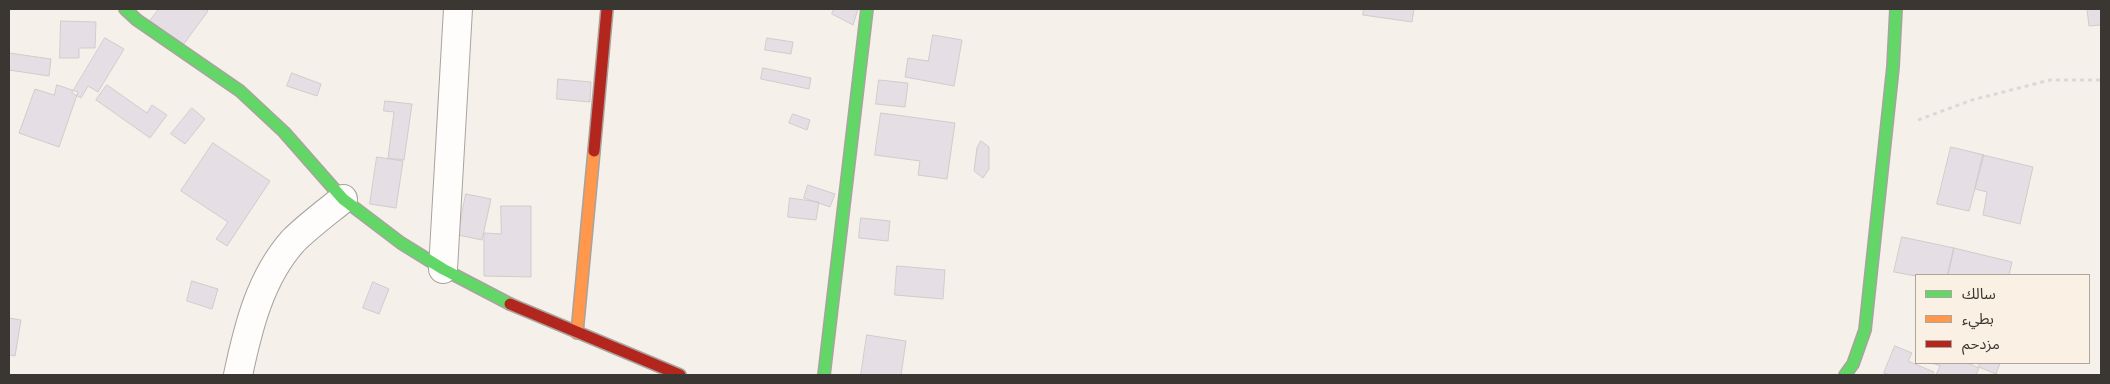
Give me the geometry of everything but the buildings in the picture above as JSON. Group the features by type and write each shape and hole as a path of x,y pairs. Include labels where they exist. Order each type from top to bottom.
{"street":[{"path":"125,9 137,20 240,91 284,132 343,198 401,244 501,300 680,375"},
{"path":"443,269 458,9"},
{"path":"577,333 607,9"},
{"path":"824,375 867,9"},
{"path":"1845,375 1853,364 1865,330 1885,139 1896,9"},
{"path":"238,375 247,334 262,290 276,264 294,240 343,198"}],"path":[{"path":"1885,139 1921,119 1972,100 2050,80 2101,80"}],"traffic: fast":[{"path":"125,9 137,20 240,91 284,132 343,199 401,243 443,269 510,304"},
{"path":"824,375 867,9"},
{"path":"1845,375 1853,364 1865,330 1893,67 1896,9"}],"traffic: slow":[{"path":"577,333 594,151"}],"traffic: jam":[{"path":"594,151 607,9"},
{"path":"510,304 680,375"}]}
